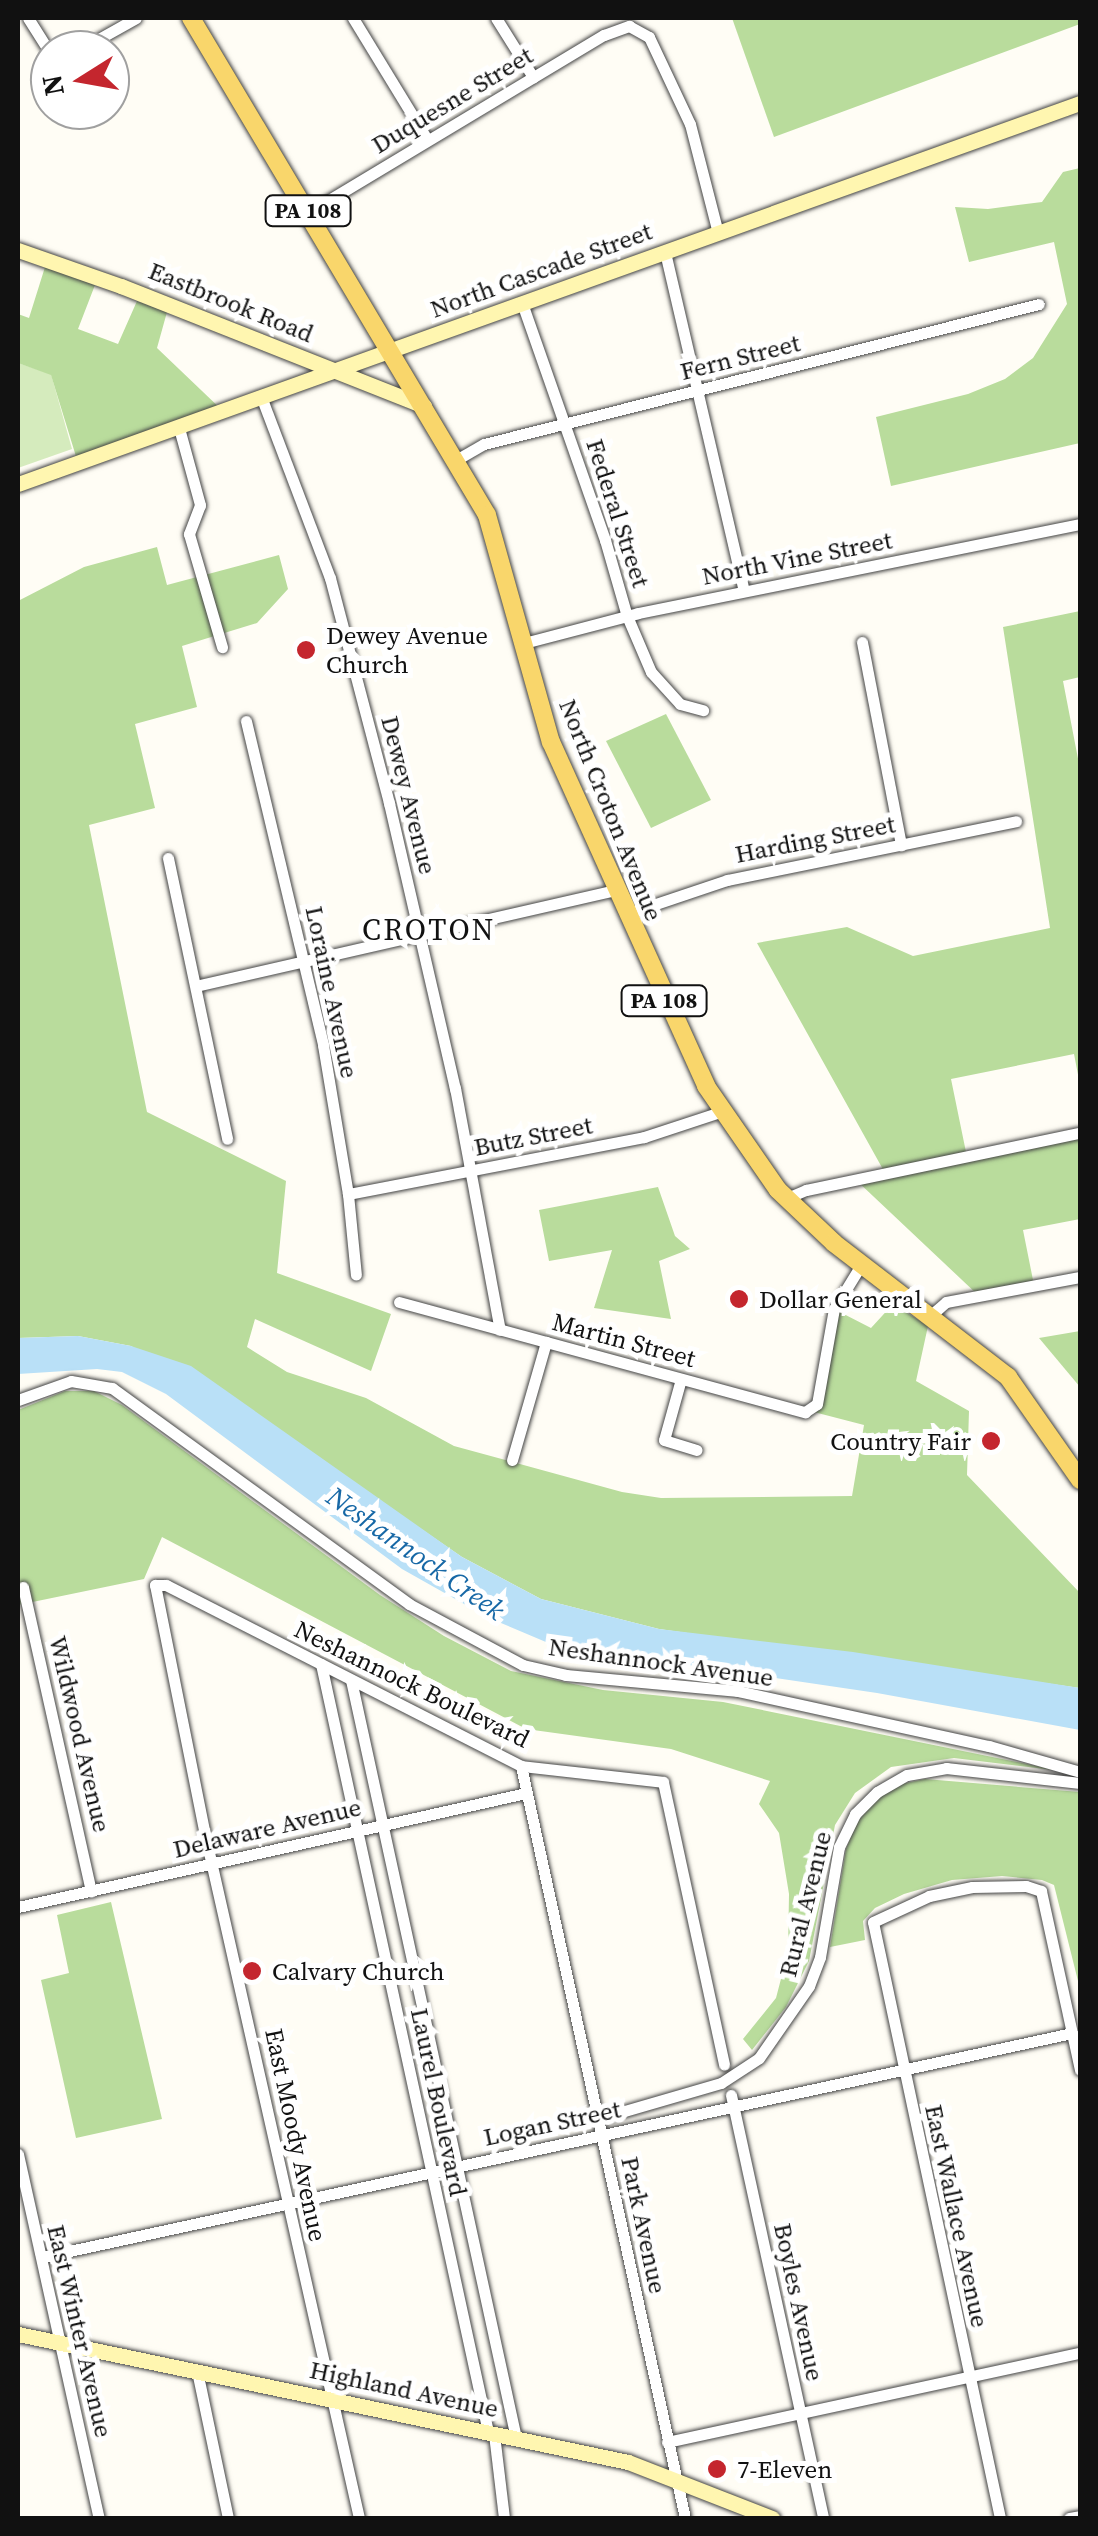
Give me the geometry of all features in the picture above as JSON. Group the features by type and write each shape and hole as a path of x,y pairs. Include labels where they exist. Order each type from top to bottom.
{"main road":[{"name":"North Croton Avenue","path":"191,18 487,514 551,742 684,1048 723,1111 786,1198 860,1264 1008,1377 1080,1480"},
{"name":"North Cascade Street","path":"18,484 1080,103"},
{"name":"Eastbrook Road","path":"18,250 424,406"},
{"name":"Highland Avenue","path":"18,2334 628,2462 772,2518"}],"street":[{"path":"353,18 428,140"},
{"path":"496,18 533,77"},
{"name":"Duquesne Street","path":"309,212 619,26 638,28 649,37 690,124 718,234"},
{"path":"665,252 744,591"},
{"name":"Federal Street","path":"522,303 627,616 658,684 680,704 703,710"},
{"name":"Fern Street","path":"456,460 484,444 1039,304"},
{"name":"Dewey Avenue","path":"262,399 330,578 422,938 500,1330"},
{"path":"180,428 200,506 189,534 222,646"},
{"name":"North Vine Street","path":"524,643 627,616 1080,524"},
{"path":"862,642 901,845"},
{"name":"Loraine Avenue","path":"246,721 304,964 348,1194 356,1276"},
{"name":"Harding Street","path":"626,914 727,880 1016,822"},
{"path":"168,858 228,1139"},
{"path":"196,986 422,938 616,890"},
{"name":"Butz Street","path":"348,1194 644,1138 723,1111"},
{"path":"786,1198 806,1190 1080,1134"},
{"name":"Martin Street","path":"399,1302 804,1412 814,1408 822,1386 834,1309 860,1264"},
{"path":"930,1316 946,1302 1080,1277"},
{"path":"512,1460 546,1342"},
{"path":"681,1379 664,1440 697,1450"},
{"name":"Neshannock Avenue","path":"18,1400 72,1381 112,1388 409,1604 523,1665 566,1675 738,1691 989,1746 1080,1772"},
{"name":"Neshannock Boulevard","path":"155,1585 166,1584 521,1766 663,1782 724,2064"},
{"name":"East Moody Avenue","path":"155,1585 152,1590 359,2518"},
{"name":"Wildwood Avenue","path":"24,1587 91,1891"},
{"name":"Laurel Boulevard","path":"321,1664 490,2433 504,2518"},
{"name":"Laurel Boulevard","path":"351,1680 516,2438"},
{"name":"Park Avenue","path":"521,1766 685,2518"},
{"name":"Rural Avenue","path":"598,2119 721,2083 759,2058 810,1986 820,1957 838,1846 856,1814 877,1792 907,1775 946,1768 1080,1783"},
{"name":"Delaware Avenue","path":"18,1907 526,1793"},
{"name":"East Wallace Avenue","path":"1000,2518 872,1924 929,1896 972,1887 1026,1886 1042,1891 1072,2033"},
{"path":"1072,2033 1080,2070"},
{"name":"Logan Street","path":"42,2257 601,2136 732,2102 1072,2033"},
{"name":"Boyles Avenue","path":"732,2102 822,2518"},
{"name":"East Winter Avenue","path":"18,2154 99,2518"},
{"path":"667,2442 1080,2352"},
{"path":"197,2371 228,2518"},
{"path":"1069,2518 1080,2516"}],"green space":[{"path":"732,18 1080,18 1080,24 774,137"},
{"path":"1080,168 1080,443 891,486 876,417 968,394 1005,379 1033,358 1067,304 1054,242 969,262 955,207 988,209 1042,202 1063,172"},
{"path":"45,267 95,285 78,329 118,344 137,301 167,312 157,348 224,412 78,463 51,375 18,363 18,314 29,318"},
{"path":"18,363 51,374 72,449 18,468"},
{"path":"157,547 167,585 279,555 288,589 257,623 182,646 197,707 135,724 155,808 89,825 147,1112 286,1181 277,1273 391,1314 371,1371 255,1319 247,1347 287,1372 366,1398 454,1446 622,1492 661,1498 852,1496 864,1425 810,1411 834,1309 871,1328 893,1304 928,1326 916,1381 969,1411 967,1475 1080,1593 1080,1688 659,1629 541,1599 462,1557 338,1472 131,1346 78,1336 18,1338 18,601 84,567"},
{"path":"1080,611 1080,677 1063,681 1080,769 1080,1085 1074,1054 951,1079 967,1157 1080,1133 1080,1219 1023,1230 1034,1285 979,1296 856,1180 885,1173 757,943 847,927 913,956 1050,928 1003,627"},
{"path":"666,714 711,800 651,828 606,741"},
{"path":"658,1187 675,1236 690,1249 659,1261 671,1319 594,1308 612,1250 549,1261 539,1210"},
{"path":"1080,1331 1080,1387 1039,1338"},
{"path":"65,1391 94,1391 122,1405 380,1595 444,1636 511,1671 603,1690 723,1702 1061,1771 954,1758 891,1767 855,1793 835,1825 809,1961 786,2007 752,2050 743,2039 776,1998 788,1952 789,1894 779,1833 759,1804 770,1781 671,1749 526,1729 162,1537 144,1579 18,1605 18,1410"},
{"path":"925,1779 1080,1792 1080,1989 1054,1885 1042,1880 1002,1876 952,1880 904,1894 875,1908 863,1921 865,1940 830,1947 846,1849 856,1824 876,1799 901,1784"},
{"path":"111,1902 162,2119 76,2138 41,1980 69,1973 57,1915"}],"water":[{"name":"Neshannock Creek","path":"78,1336 131,1346 191,1366 462,1557 541,1599 659,1629 853,1652 1080,1688 1080,1730 877,1693 553,1645 489,1618 402,1569 166,1394 122,1372 97,1369 18,1374 18,1338"}],"place":[{"name":"Dewey Avenue Church","path":"306,650"},
{"name":"Dollar General","path":"739,1299"},
{"name":"Country Fair","path":"991,1441"},
{"name":"Calvary Church","path":"252,1971"},
{"name":"7-Eleven","path":"717,2469"}],"district":[{"name":"CROTON","path":"429,930"}]}
